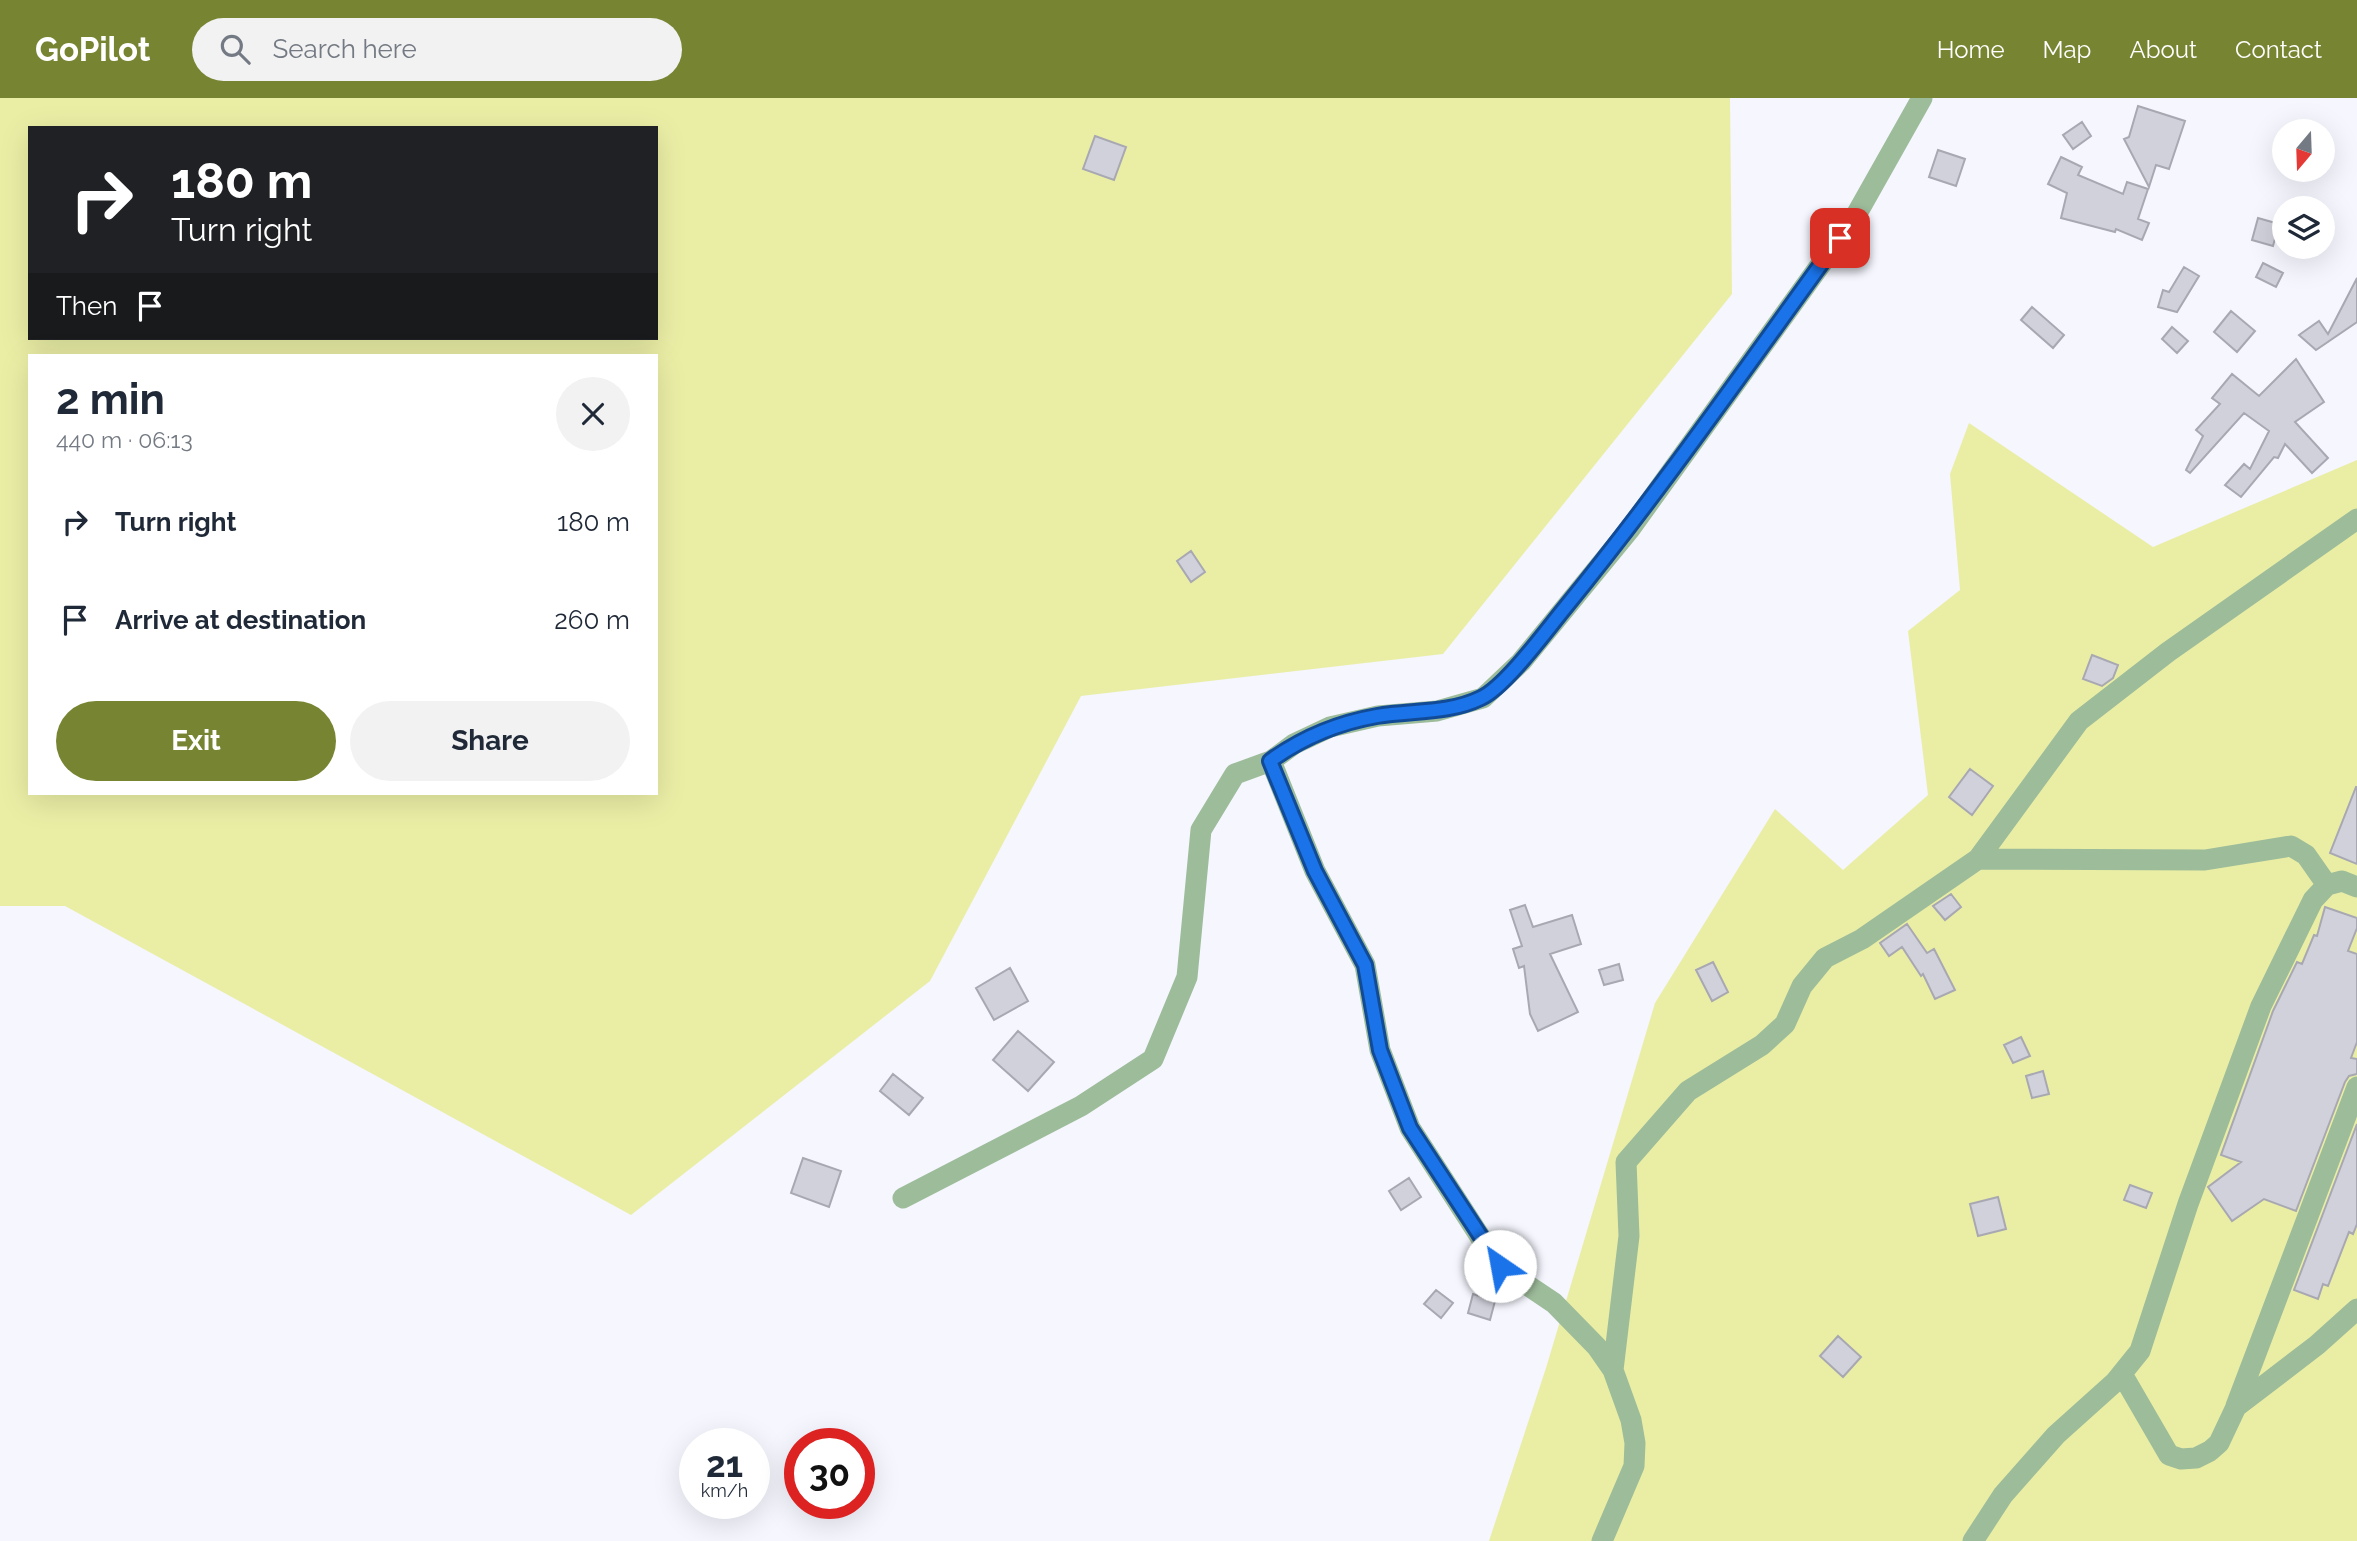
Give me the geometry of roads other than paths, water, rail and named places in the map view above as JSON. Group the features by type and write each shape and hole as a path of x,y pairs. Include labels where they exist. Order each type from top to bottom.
{"street":[{"path":"903,1198 1081,1107 1153,1059 1187,977 1200,831 1235,774 1270,761 1294,744 1330,727 1378,716 1437,711 1483,698 1521,662 1630,529 1855,217 1922,98"},
{"path":"1614,1370 1629,1237 1626,1162 1688,1091 1762,1045 1785,1024 1802,986 1825,958 1862,939 1978,859 2079,721 2168,652 2357,519"},
{"path":"1270,761 1315,871 1365,965 1380,1050 1410,1128 1500,1266 1554,1303 1597,1347 1614,1370 1631,1420 1634,1466 1602,1541"},
{"path":"1978,859 2205,860 2291,846 2306,855 2328,885"},
{"path":"1973,1541 2003,1495 2056,1435 2122,1374 2140,1351 2188,1204 2261,1006 2313,900 2328,885 2342,881 2357,887"},
{"path":"2122,1374 2143,1406 2158,1440 2169,1455 2181,1459 2196,1458 2218,1443 2236,1408 2357,1087"},
{"path":"2236,1408 2317,1345 2357,1309"}]}
